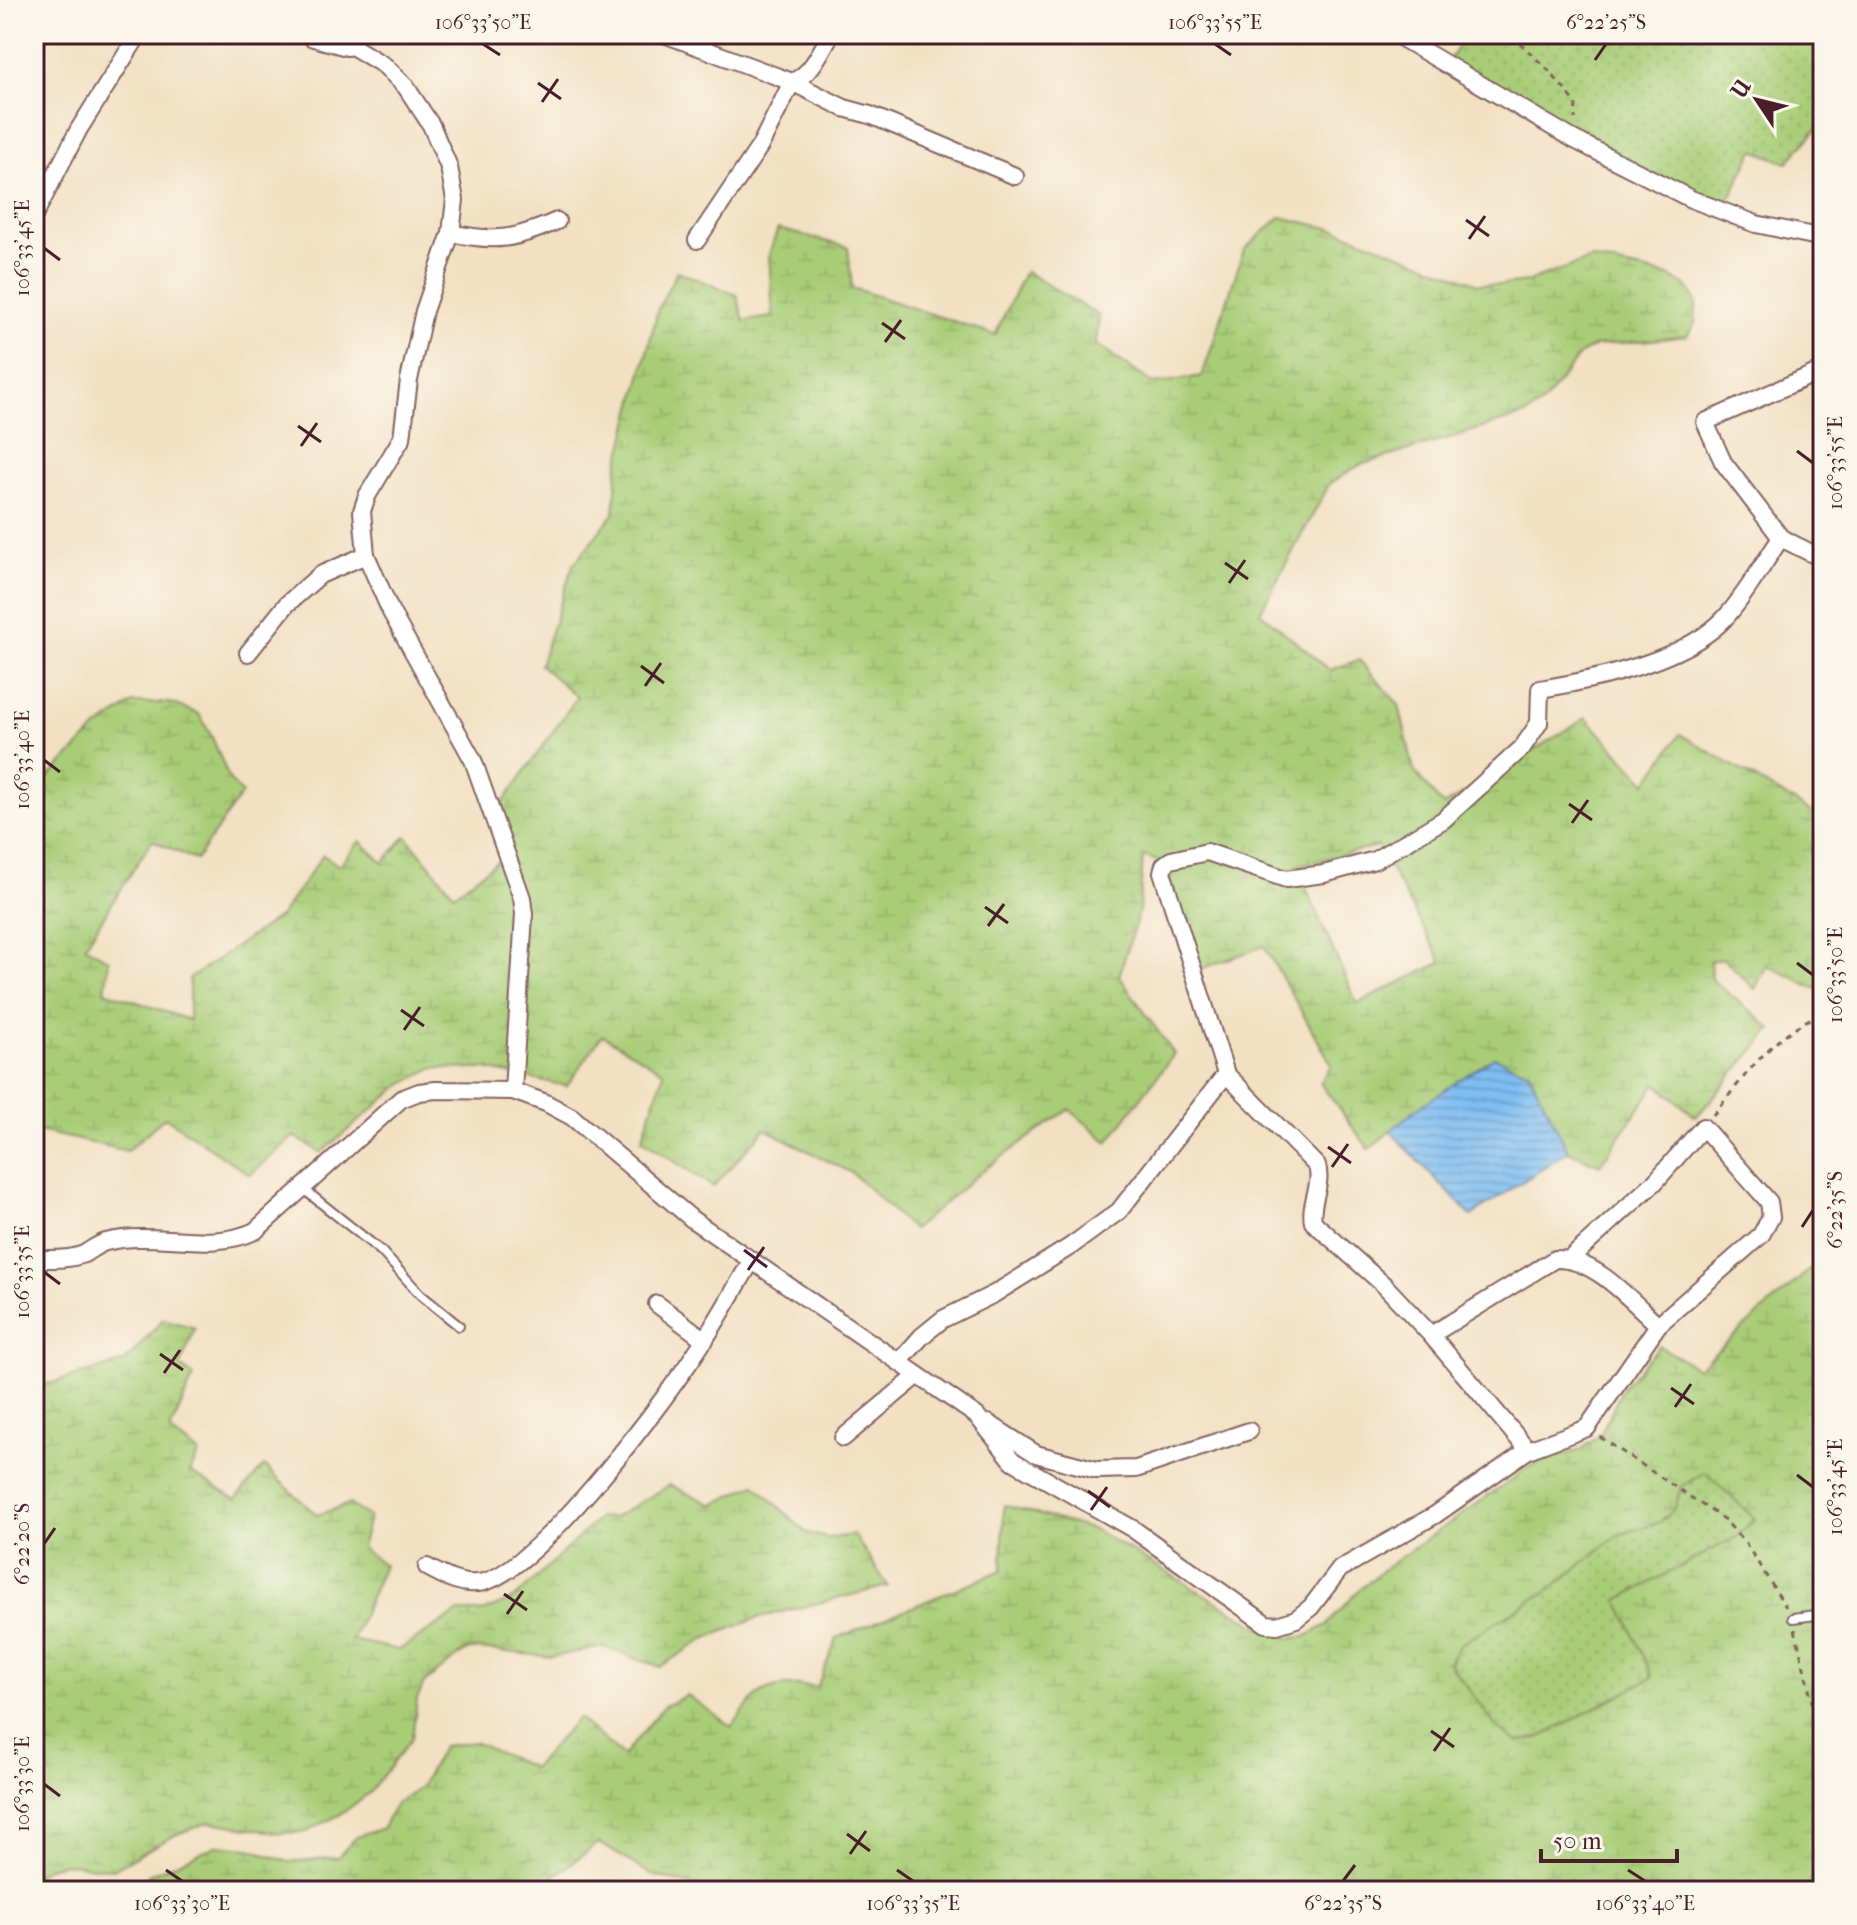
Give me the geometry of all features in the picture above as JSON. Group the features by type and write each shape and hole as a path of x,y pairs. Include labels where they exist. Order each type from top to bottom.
{"street":[{"path":"34,216 79,129 139,34"},
{"path":"314,34 349,38 385,66 406,87 431,125 449,167 455,200 451,233 424,311 409,380 402,438 367,496 362,511 366,555 391,612 473,760 522,898 524,914 513,1091"},
{"path":"664,34 792,82 844,108 870,115 1015,176"},
{"path":"697,240 760,146 792,82 803,78 810,70 831,34"},
{"path":"1395,34 1573,139 1691,199 1756,224 1822,237"},
{"path":"451,233 506,239 523,236 557,221"},
{"path":"1823,370 1705,422 1723,462 1781,538 1823,559"},
{"path":"1528,1450 1431,1335 1384,1285 1313,1222 1311,1210 1320,1179 1317,1166 1226,1074 1162,872 1164,865 1171,860 1207,852 1286,879 1324,874 1375,860 1443,820 1522,748 1539,723 1540,689 1594,680 1678,650 1698,639 1724,619 1781,538"},
{"path":"248,653 287,604 320,575 366,555"},
{"path":"899,1362 922,1336 943,1319 994,1294 1071,1246 1119,1211 1226,1074"},
{"path":"34,1259 82,1255 105,1242 159,1238 224,1242 240,1238 255,1231 401,1099 436,1090 513,1091 572,1117 693,1220 917,1376 1036,1454 1097,1470 1136,1469 1249,1431"},
{"path":"977,1416 1013,1461 1133,1529 1266,1624 1277,1625 1296,1619 1311,1607 1340,1569 1435,1515 1528,1450 1587,1428 1658,1325 1761,1235 1771,1217 1769,1202 1703,1127 1655,1182 1571,1258"},
{"path":"1431,1335 1555,1259 1571,1258 1609,1282 1658,1325"},
{"path":"427,1567 447,1579 468,1584 504,1574 526,1557 565,1518 651,1414 705,1340 751,1262"},
{"path":"657,1304 705,1340"},
{"path":"843,1438 917,1376"}],"lane":[{"path":"301,1187 381,1251 421,1295 459,1326"},
{"path":"1793,1618 1823,1614"}],"path":[{"path":"1511,34 1576,103 1573,139"},
{"path":"1817,1016 1823,951"},
{"path":"1703,1127 1766,1052 1786,1035 1823,1014"},
{"path":"1587,1428 1725,1520 1746,1544 1793,1618 1813,1706 1823,1770"}],"green space":[{"path":"1466,34 1823,34 1823,122 1787,163 1754,150 1722,213 1446,65"},
{"path":"1280,217 1338,230 1478,284 1527,282 1591,259 1669,276 1689,288 1696,302 1695,323 1687,336 1595,346 1580,354 1545,401 1528,414 1360,465 1330,483 1260,612 1330,670 1359,660 1399,705 1414,771 1443,806 1586,718 1647,783 1680,734 1823,819 1823,992 1767,965 1755,989 1723,958 1710,961 1711,979 1772,1029 1696,1117 1656,1084 1600,1165 1568,1151 1529,1072 1416,1109 1369,1149 1320,1083 1332,1065 1264,946 1201,969 1161,862 1143,856 1139,912 1119,976 1174,1054 1108,1142 1069,1109 981,1172 913,1230 852,1173 765,1129 713,1187 642,1139 664,1072 602,1035 567,1086 486,1069 432,1068 397,1088 321,1153 294,1136 250,1175 165,1117 127,1151 34,1130 34,792 96,729 133,703 170,703 199,714 230,781 242,793 196,860 152,840 85,946 109,960 105,991 189,1020 189,979 280,916 323,855 339,866 360,841 383,863 406,836 454,894 509,852 498,810 577,697 540,665 573,565 614,513 618,466 658,309 677,271 737,295 744,321 773,317 769,254 778,229 848,247 852,288 995,335 1025,271 1099,316 1096,344 1154,384 1202,376 1244,250","holes":["1378,846 1442,962 1357,1004 1296,866"]},
{"path":"1823,1258 1823,1891 715,1891 652,1875 599,1843 554,1876 552,1891 136,1891 148,1875 218,1845 248,1848 289,1862 338,1857 356,1837 383,1828 396,1803 420,1788 443,1746 474,1742 533,1768 578,1718 623,1756 664,1706 687,1695 732,1727 750,1703 766,1690 787,1686 817,1687 837,1638 1002,1570 1004,1505 1095,1530 1258,1626 1288,1638 1305,1637 1327,1625 1358,1591 1385,1568 1528,1468 1547,1458 1579,1451 1600,1435 1623,1387 1659,1346 1698,1368","holes":["1705,1472 1755,1519 1738,1536 1618,1600 1653,1677 1541,1737 1518,1742 1497,1728 1449,1663 1459,1645 1552,1588 1618,1535 1660,1522 1675,1508 1681,1487"]},
{"path":"163,1319 195,1328 180,1366 194,1376 170,1431 199,1453 190,1472 236,1499 264,1466 317,1515 349,1504 369,1517 361,1548 384,1565 352,1640 399,1650 459,1612 483,1612 515,1598 600,1517 613,1518 670,1485 713,1505 755,1484 807,1533 827,1538 854,1535 888,1586 757,1618 704,1639 660,1667 604,1647 551,1657 479,1649 465,1651 424,1683 417,1699 412,1738 370,1792 343,1813 306,1832 282,1833 209,1822 177,1834 113,1869 62,1863 34,1876 34,1388 125,1362"},
{"path":"1706,1471 1755,1518 1738,1536 1653,1677 1541,1737 1518,1742 1497,1728 1449,1662 1459,1645 1552,1588 1618,1535 1660,1522 1675,1508 1681,1487"}],"water":[{"path":"1494,1057 1529,1072 1568,1151 1471,1216 1390,1131 1416,1109"}]}
